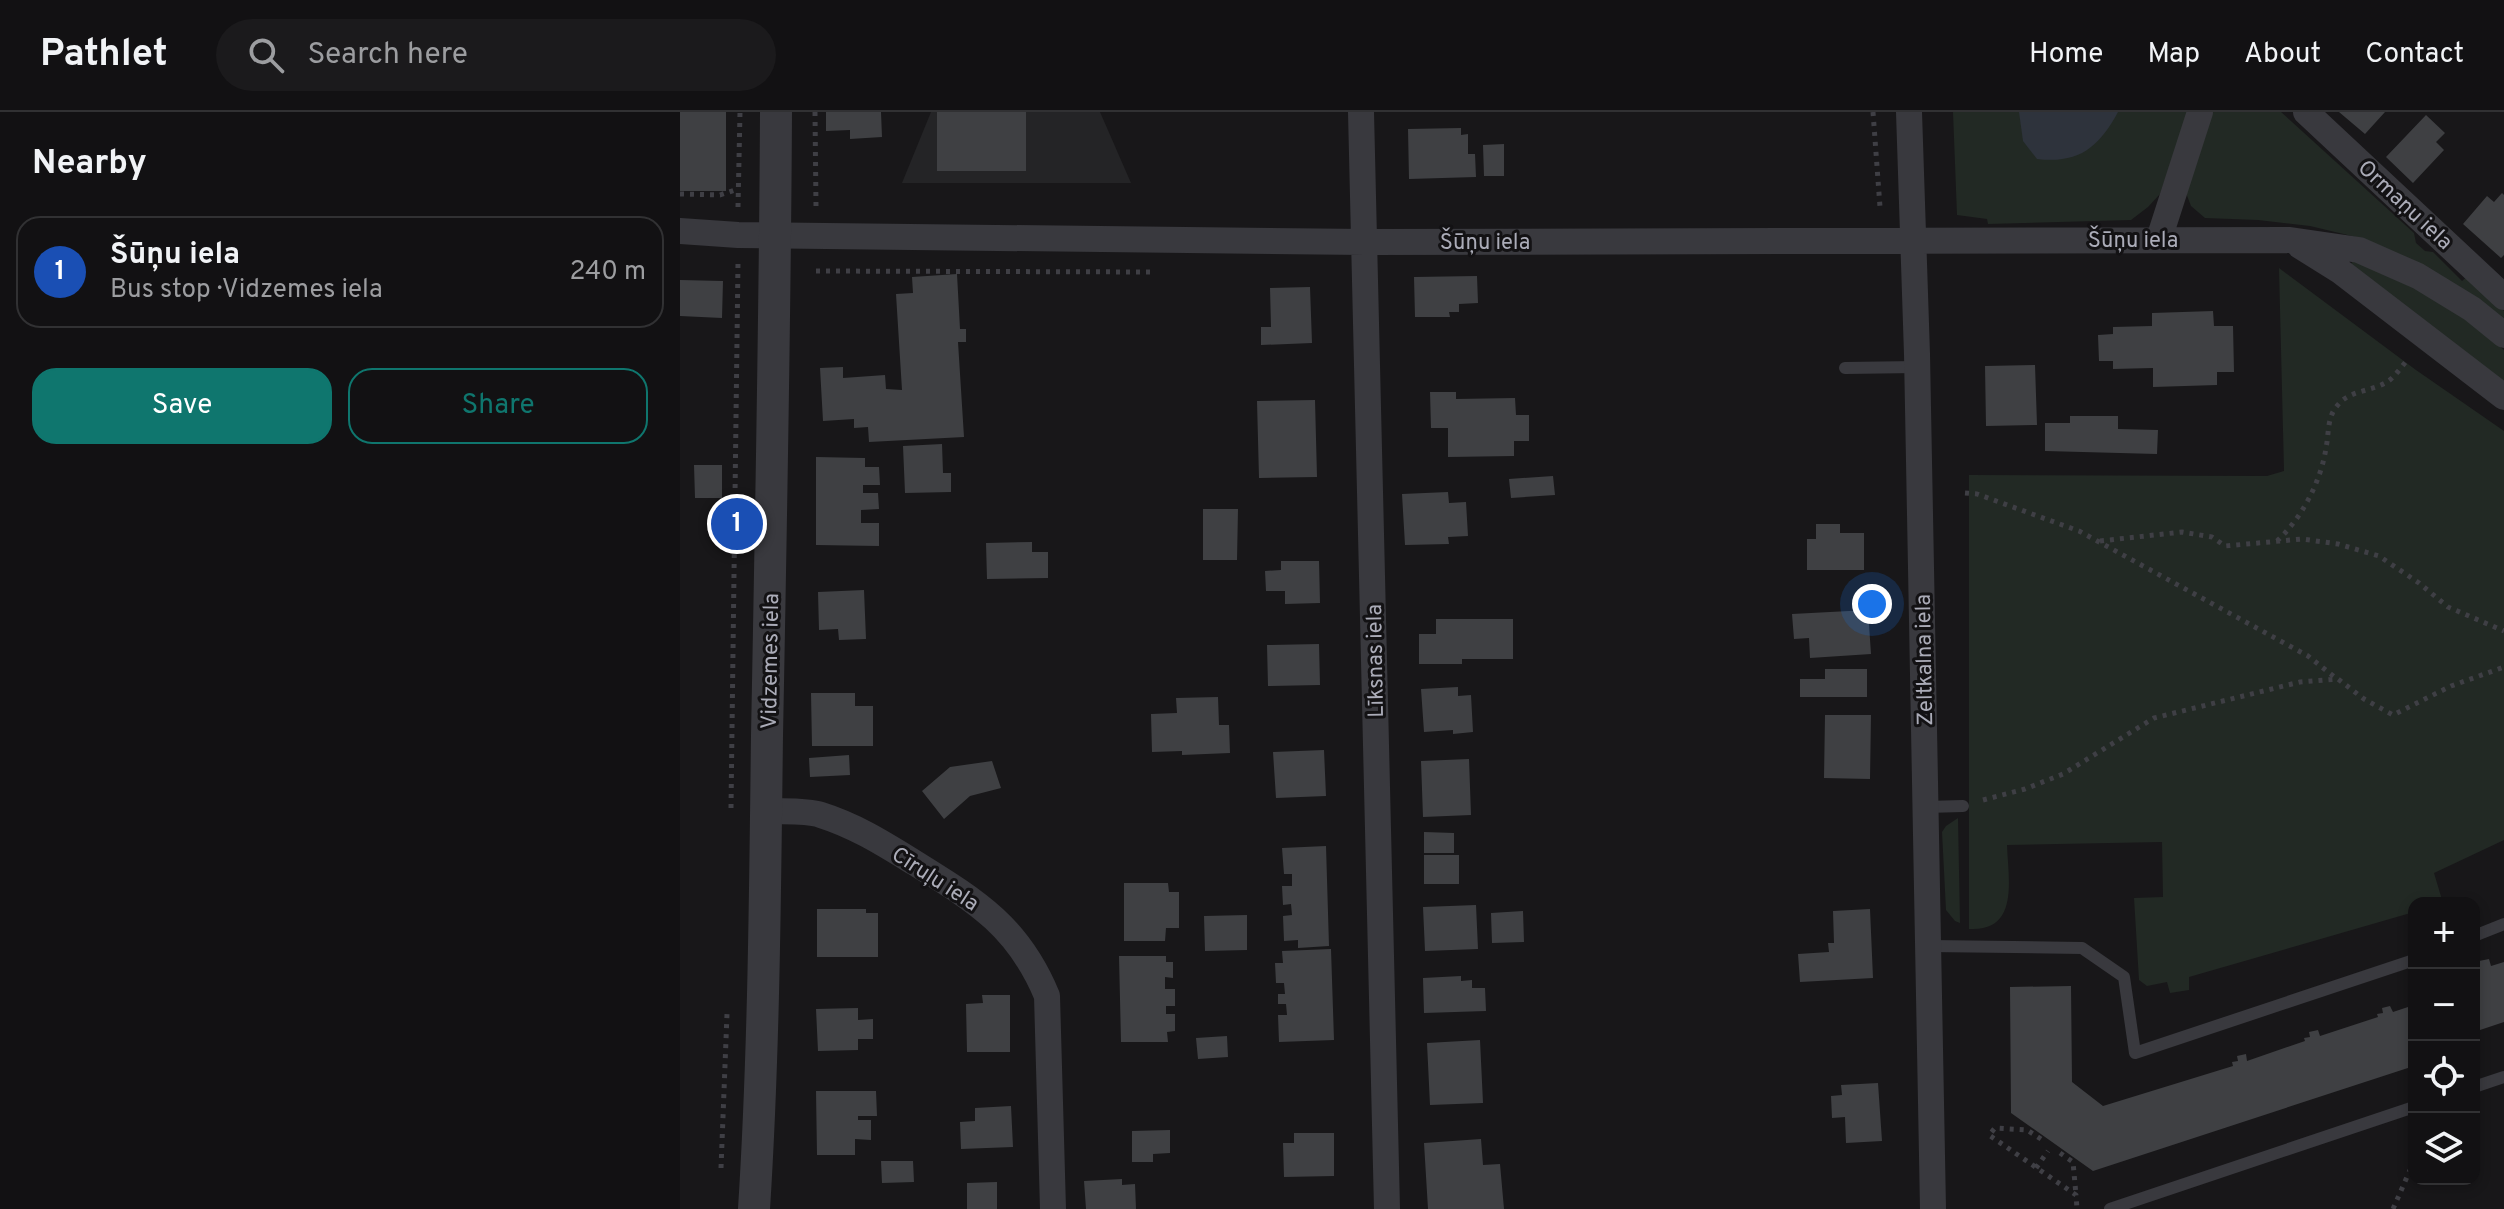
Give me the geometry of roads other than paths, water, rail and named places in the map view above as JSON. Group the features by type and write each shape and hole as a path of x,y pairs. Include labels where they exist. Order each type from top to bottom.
{"street":[{"name":"Vidzemes iela","path":"754,1209 760,1116 776,112"},
{"name":"Līksnas iela","path":"1361,112 1387,1209"},
{"name":"Zeltkalna iela","path":"1909,112 1917,367 1933,1209"},
{"path":"2159,239 2200,112"},
{"name":"Ormaņu iela","path":"2306,112 2504,297"},
{"name":"Šūņu iela","path":"680,231 738,235 1365,242 2290,240 2359,250 2418,276 2472,309 2504,335"},
{"path":"2290,240 2340,271 2504,397"},
{"name":"Cīruļu iela","path":"766,811 818,814 865,832 972,899 1015,938 1035,968 1047,996 1053,1209"}],"lane":[{"path":"1845,368 1917,367"},
{"path":"1926,807 1963,806"},
{"path":"2480,934 2504,924"},
{"path":"1929,946 2082,948 2124,977 2135,1053 2408,962"},
{"path":"2480,1085 2504,1077"},
{"path":"2110,1209 2408,1109"}],"place":[{"name":"Šūņu iela","path":"737,524"}]}
